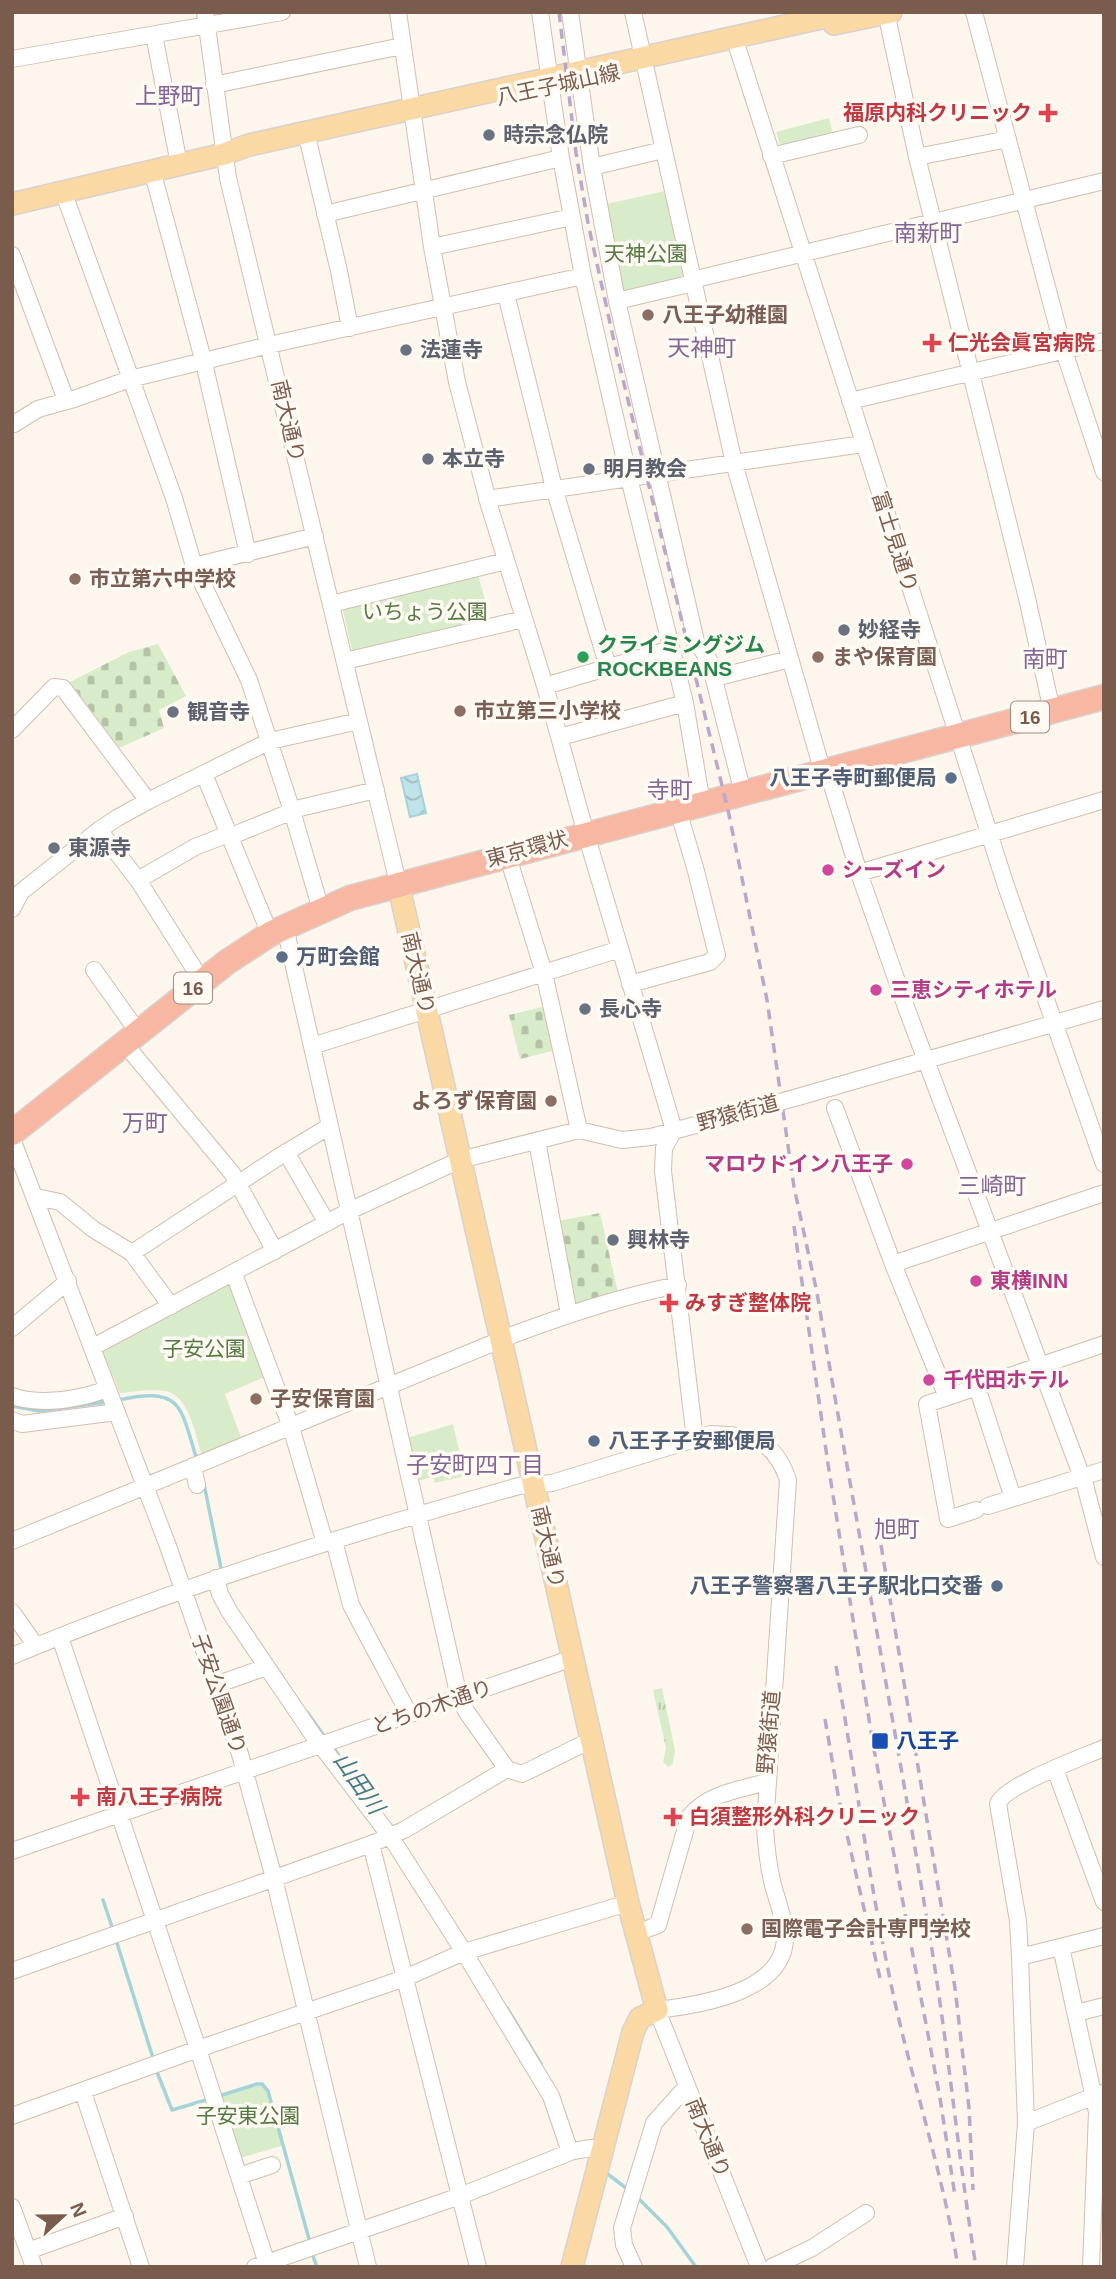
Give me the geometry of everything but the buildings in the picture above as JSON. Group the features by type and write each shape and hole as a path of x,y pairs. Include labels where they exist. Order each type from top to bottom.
{"highway":[{"name":"東京環状","path":"12,1133 202,981 278,931 350,898 398,883 957,737 1050,705 1104,697"}],"main road":[{"name":"八王子城山線","path":"12,204 224,154 243,155 307,137 735,41 774,26 837,22 887,13"},
{"name":"南大通り","path":"398,883 636,1933"},
{"path":"572,2267 587,2156 633,2032 640,2018 657,2010 636,1933"}],"street":[{"path":"12,60 154,35 206,19 282,12"},
{"path":"93,1347 349,1211 460,1160 579,1130 622,1140 651,1137 674,1130 545,686 487,499 457,382 432,247 398,12"},
{"path":"540,12 561,158 583,276 629,478 685,703 696,871 717,955 710,962 630,984"},
{"path":"570,12 592,167 617,301 696,641 709,660 715,678 743,793"},
{"path":"633,12 734,463 819,759 827,771 859,873 926,1059 1082,1477 1104,1557"},
{"path":"974,12 1064,351 1104,472"},
{"path":"887,13 917,157 1027,598 1050,705"},
{"name":"南大通り","path":"206,19 224,154 398,883"},
{"path":"154,35 179,164"},
{"name":"富士見通り","path":"735,41 957,737 1053,1023 1104,1164"},
{"path":"214,85 402,46"},
{"path":"771,156 859,135"},
{"path":"307,137 350,328"},
{"path":"917,157 1008,139"},
{"path":"592,167 663,150"},
{"path":"325,214 561,158"},
{"path":"152,170 204,363 248,554"},
{"path":"617,301 1104,181"},
{"path":"62,191 174,498 194,566 249,680 321,910"},
{"path":"432,247 572,217"},
{"path":"12,256 66,400"},
{"path":"14,424 37,409 130,379 269,345 583,276"},
{"path":"506,294 554,488 608,667"},
{"path":"850,401 1104,341"},
{"path":"487,499 863,444"},
{"path":"194,566 315,536"},
{"path":"331,604 506,561"},
{"path":"345,662 524,619"},
{"path":"545,686 671,649"},
{"path":"715,678 790,659"},
{"path":"12,730 54,687 63,688 148,801"},
{"path":"560,737 685,703"},
{"path":"12,909 21,892 99,830 148,801 270,741 359,721"},
{"path":"204,774 228,835 278,931 312,1046 459,1697 507,1769 522,1774 592,1740"},
{"path":"138,880 195,847 292,811 376,790"},
{"path":"859,873 1104,800"},
{"path":"99,830 138,880 202,981"},
{"path":"507,855 544,973 579,1130"},
{"path":"312,1046 620,949"},
{"path":"94,970 131,1037 232,1173 275,1251"},
{"name":"野猿街道","path":"636,1933 658,1925 689,1817 698,1805 712,1797 767,1783 787,1522 788,1480 782,1463 769,1447 738,1436 711,1434 695,1439 663,1171 664,1148 674,1130 1104,1009"},
{"path":"835,1108 893,1264 947,1397"},
{"path":"132,1253 330,1126"},
{"name":"子安公園通り","path":"12,1139 146,1486 245,1770 274,1878 368,2267"},
{"path":"537,1141 569,1314"},
{"path":"286,1152 327,1223"},
{"path":"893,1264 1104,1192"},
{"path":"36,1197 60,1202 93,1228 132,1253 171,1306"},
{"path":"234,1274 291,1427 351,1605 409,1714"},
{"path":"12,1328 68,1281"},
{"path":"12,1541 569,1314 642,1292 678,1285"},
{"path":"1104,1344 926,1404 948,1519 1104,1470"},
{"path":"977,1387 1013,1498"},
{"path":"12,1396 34,1401 51,1401 94,1394 113,1401"},
{"path":"12,1420 22,1424 113,1401"},
{"path":"12,1656 221,1576 519,1486 552,1483 695,1439"},
{"path":"197,1464 197,1485"},
{"path":"60,1637 198,2049 239,2176 263,2265 460,2196 587,2156 551,2096 549,2080 395,1834 266,1667 229,1611 220,1594 221,1576"},
{"path":"12,1612 36,1646"},
{"name":"とちの木通り","path":"12,1851 573,1658"},
{"path":"216,1685 266,1667"},
{"path":"1016,2267 1026,2123 1020,1957 1018,1921 998,1804 1006,1793 1104,1748"},
{"path":"12,1971 371,1844 395,1834 507,1769"},
{"path":"1055,1769 1104,1902"},
{"path":"657,2010 712,2000 748,1988 768,1974 782,1954 785,1930 772,1882 766,1845 767,1783"},
{"path":"371,1844 478,2267"},
{"path":"12,2116 405,1978 468,1951 628,1903"},
{"path":"1020,1957 1104,1936"},
{"path":"1062,1947 1076,2013 1099,2094 1091,2267"},
{"path":"1076,2013 1104,2006"},
{"name":"南大通り","path":"657,2010 759,2267"},
{"path":"634,2267 624,2245 622,2228 654,2123 687,2085"},
{"path":"83,2092 141,2267"},
{"path":"1026,2123 1099,2094"},
{"path":"239,2176 272,2165"},
{"path":"12,2207 34,2267"},
{"path":"772,2267 812,2248 866,2213"},
{"path":"28,2251 125,2216"}],"green space":[{"path":"829,118 833,135 781,148 776,132"},
{"name":"天神公園","path":"665,191 685,278 623,295 602,205"},
{"name":"いちょう公園","path":"476,568 487,607 474,610 480,629 354,659 341,602"},
{"path":"158,644 186,696 159,710 164,728 119,748 70,682 129,652"},
{"path":"550,1005 561,1049 520,1059 509,1015"},
{"path":"600,1213 618,1293 572,1308 558,1221"},
{"name":"子安公園","path":"231,1280 267,1376 225,1394 242,1440 202,1456 194,1428 180,1400 165,1391 120,1393 103,1352 107,1345"},
{"path":"453,1424 465,1476 435,1483 433,1477 417,1481 407,1438"},
{"path":"662,1688 675,1750 673,1764 668,1767 663,1762 666,1748 653,1690"},
{"name":"子安東公園","path":"262,2084 268,2091 284,2145 234,2160 214,2098"}],"water":[{"path":"417,774 426,813 410,817 401,778"}],"waterway":[{"name":"山田川","path":"118,1400 155,1396 176,1404 187,1426 197,1460"},
{"name":"山田川","path":"12,1406 39,1411 107,1402"},
{"name":"山田川","path":"204,1484 222,1573"},
{"name":"山田川","path":"307,1712 325,1737"},
{"name":"山田川","path":"332,1746 365,1790"},
{"path":"103,1900 112,1927"},
{"path":"117,1943 153,2058"},
{"name":"山田川","path":"507,2008 541,2064"},
{"path":"157,2072 172,2110 206,2100"},
{"path":"219,2096 257,2084 262,2084 268,2091 309,2239"},
{"name":"山田川","path":"605,2172 630,2191"},
{"name":"山田川","path":"636,2196 667,2227 696,2267"},
{"path":"313,2256 317,2267"}],"railway":[{"path":"559,12 576,153 588,223 618,359 728,810 767,1000 794,1187 817,1293 929,1932 976,2267"},
{"path":"794,1226 828,1464 873,1744 940,2098 955,2196"},
{"path":"881,1545 955,1988 969,2108 973,2190"},
{"path":"836,1666 887,1965 945,2201 958,2267"},
{"path":"825,1719 839,1800 880,1978"}],"place":[{"name":"福原内科クリニック","path":"1048,113"},
{"name":"時宗念仏院","path":"489,135"},
{"name":"八王子幼稚園","path":"648,315"},
{"name":"仁光会眞宮病院","path":"932,343"},
{"name":"法蓮寺","path":"406,350"},
{"name":"本立寺","path":"428,459"},
{"name":"明月教会","path":"589,469"},
{"name":"市立第六中学校","path":"75,579"},
{"name":"妙経寺","path":"844,630"},
{"name":"クライミングジム ROCKBEANS","path":"583,657"},
{"name":"まや保育園","path":"818,657"},
{"name":"市立第三小学校","path":"460,711"},
{"name":"観音寺","path":"173,712"},
{"name":"八王子寺町郵便局","path":"951,778"},
{"name":"東源寺","path":"54,848"},
{"name":"シーズイン","path":"828,870"},
{"name":"万町会館","path":"282,957"},
{"name":"三恵シティホテル","path":"876,990"},
{"name":"長心寺","path":"585,1009"},
{"name":"よろず保育園","path":"551,1101"},
{"name":"マロウドイン八王子","path":"907,1164"},
{"name":"興林寺","path":"613,1240"},
{"name":"東横INN","path":"976,1281"},
{"name":"みすぎ整体院","path":"669,1303"},
{"name":"千代田ホテル","path":"929,1380"},
{"name":"子安保育園","path":"256,1399"},
{"name":"八王子子安郵便局","path":"594,1441"},
{"name":"八王子警察署八王子駅北口交番","path":"997,1586"},
{"name":"八王子","path":"880,1741"},
{"name":"南八王子病院","path":"80,1797"},
{"name":"白須整形外科クリニック","path":"673,1817"},
{"name":"国際電子会計専門学校","path":"747,1929"}],"district":[{"name":"上野町","path":"169,96"},
{"name":"南新町","path":"928,233"},
{"name":"天神町","path":"702,348"},
{"name":"南町","path":"1045,659"},
{"name":"寺町","path":"670,790"},
{"name":"万町","path":"145,1123"},
{"name":"三崎町","path":"992,1186"},
{"name":"子安町四丁目","path":"475,1465"},
{"name":"旭町","path":"897,1529"}]}
